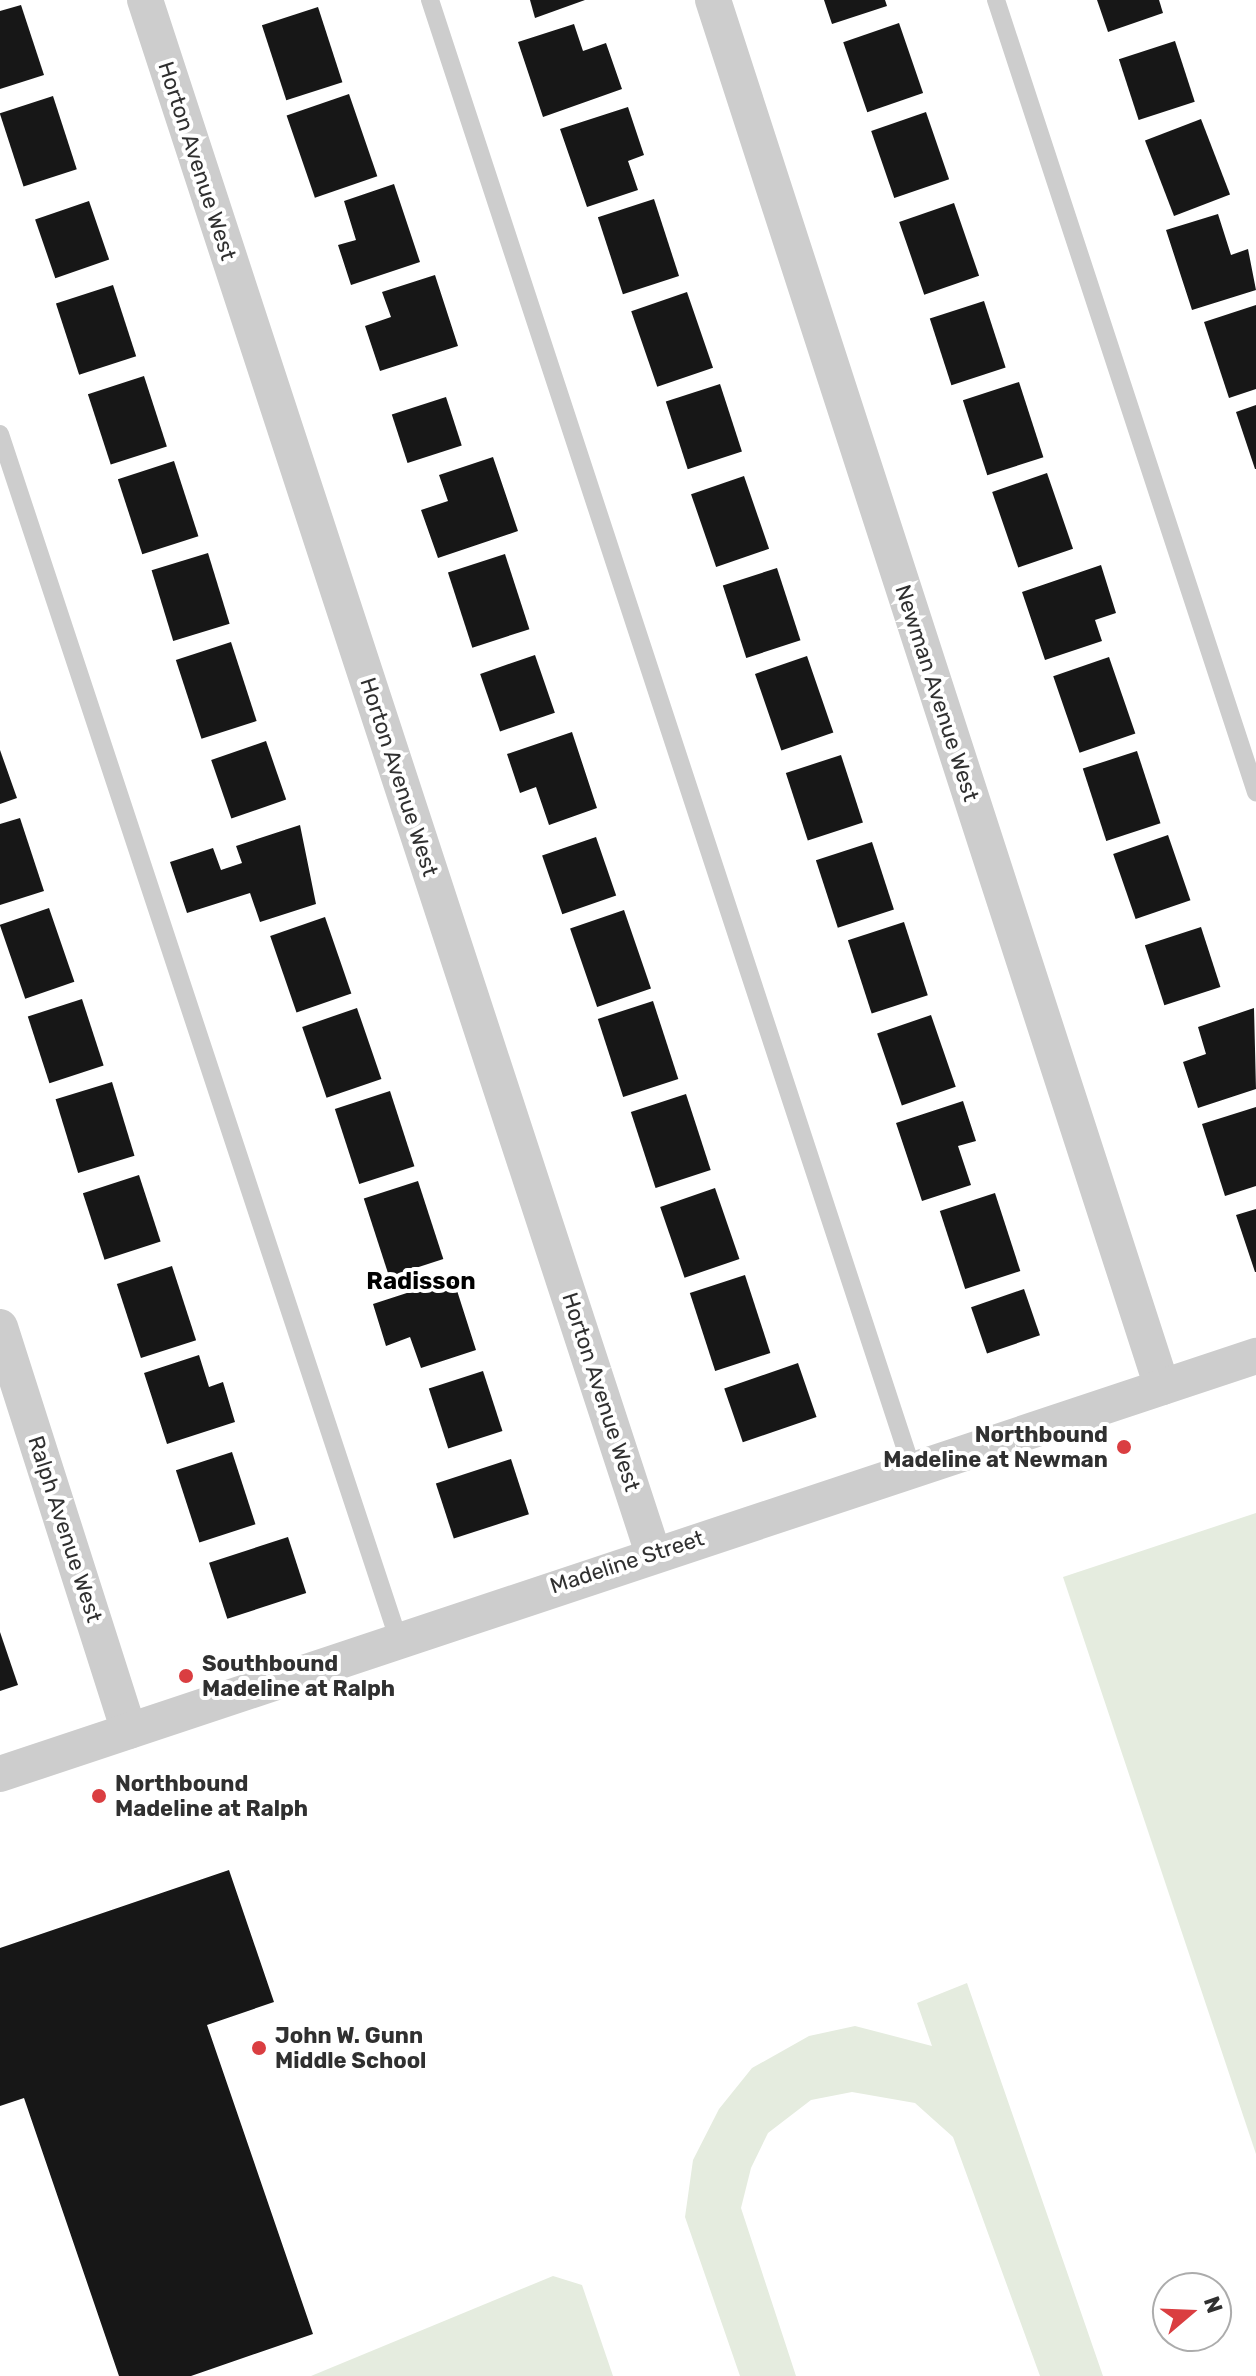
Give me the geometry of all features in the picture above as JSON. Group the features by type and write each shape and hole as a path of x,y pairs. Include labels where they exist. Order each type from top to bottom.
{"street":[{"name":"Horton Avenue West","path":"145,0 653,1553"},
{"name":"Newman Avenue West","path":"713,0 1162,1387"},
{"name":"Ralph Avenue West","path":"0,1327 129,1731"},
{"name":"Madeline Street","path":"0,1774 653,1553 1256,1356"}],"lane":[{"path":"430,0 912,1469"},
{"path":"996,0 1256,792"},
{"path":"0,434 398,1638"}],"shaded area":[{"path":"1256,1513 1256,2154 1063,1577"},
{"path":"967,1983 1103,2376 1040,2376 953,2137 915,2103 852,2092 811,2100 768,2133 751,2168 741,2208 796,2376 740,2376 685,2217 693,2160 719,2109 752,2068 809,2036 855,2026 932,2046 917,2003"},
{"path":"553,2276 582,2285 613,2376 311,2376"}],"building":[{"path":"530,0 585,0 535,18"},
{"path":"824,0 885,0 887,6 832,24"},
{"path":"1097,0 1159,0 1163,13 1108,32"},
{"path":"21,5 44,75 0,89 0,11"},
{"path":"318,7 342,82 286,100 262,25"},
{"path":"899,23 923,93 867,112 843,42"},
{"path":"574,24 583,51 606,43 622,89 543,117 518,42"},
{"path":"1175,41 1195,102 1139,120 1119,59"},
{"path":"349,94 377,176 315,198 287,115"},
{"path":"53,96 77,169 24,187 0,113"},
{"path":"628,107 644,155 628,161 638,190 587,207 560,129"},
{"path":"926,112 949,179 894,198 871,131"},
{"path":"1201,119 1230,195 1174,216 1145,141"},
{"path":"394,184 420,262 351,285 338,245 356,240 344,201"},
{"path":"654,199 679,276 623,294 598,217"},
{"path":"89,201 109,260 55,278 35,220"},
{"path":"954,203 979,276 924,295 899,222"},
{"path":"1218,214 1231,255 1248,249 1256,290 1192,310 1166,230"},
{"path":"435,275 458,346 380,371 365,326 391,317 382,292"},
{"path":"113,285 136,356 79,375 56,304"},
{"path":"687,292 713,368 657,387 631,311"},
{"path":"984,301 1006,368 951,385 930,319"},
{"path":"1256,305 1256,389 1229,398 1204,322"},
{"path":"144,376 167,446 111,465 88,394"},
{"path":"1019,382 1043,457 987,475 963,400"},
{"path":"720,384 742,452 688,469 666,402"},
{"path":"446,397 462,446 408,463 392,415"},
{"path":"1256,405 1256,469 1255,469 1236,412"},
{"path":"493,457 518,531 438,558 421,510 448,501 439,475"},
{"path":"174,461 198,536 142,554 118,479"},
{"path":"1047,473 1073,549 1018,568 992,492"},
{"path":"744,476 769,549 716,567 691,494"},
{"path":"208,553 230,624 173,641 152,570"},
{"path":"505,554 529,629 472,648 448,573"},
{"path":"1101,565 1116,613 1095,620 1102,641 1045,660 1022,592"},
{"path":"777,568 800,640 746,658 723,586"},
{"path":"231,642 257,721 201,739 176,660"},
{"path":"535,655 555,713 500,732 480,674"},
{"path":"807,656 833,733 781,750 755,674"},
{"path":"1109,657 1135,734 1080,753 1053,676"},
{"path":"572,732 597,808 549,825 536,787 520,793 507,754"},
{"path":"266,741 286,800 231,819 211,760"},
{"path":"0,750 17,798 0,804"},
{"path":"1137,751 1160,823 1106,841 1083,769"},
{"path":"841,755 863,823 808,840 786,773"},
{"path":"20,818 44,891 0,905 0,824"},
{"path":"300,825 316,904 260,922 250,893 187,913 170,862 213,848 221,870 242,863 236,846"},
{"path":"1168,835 1190,900 1136,919 1113,854"},
{"path":"596,837 616,896 562,914 542,856"},
{"path":"872,842 894,910 838,928 816,860"},
{"path":"49,908 74,982 25,999 0,925"},
{"path":"624,910 651,988 597,1007 570,929"},
{"path":"325,917 351,994 297,1012 270,936"},
{"path":"904,922 928,995 872,1013 848,940"},
{"path":"1201,927 1220,987 1164,1005 1145,945"},
{"path":"82,999 104,1066 49,1083 28,1017"},
{"path":"653,1001 678,1079 623,1097 598,1019"},
{"path":"357,1008 381,1079 327,1098 302,1027"},
{"path":"1254,1008 1256,1089 1198,1108 1183,1062 1206,1054 1198,1027"},
{"path":"931,1015 956,1087 902,1105 877,1034"},
{"path":"112,1082 135,1156 78,1173 56,1099"},
{"path":"390,1091 414,1166 359,1184 335,1109"},
{"path":"686,1094 711,1170 656,1188 631,1112"},
{"path":"963,1101 976,1141 958,1146 971,1185 922,1201 896,1123"},
{"path":"1256,1107 1256,1186 1225,1196 1202,1124"},
{"path":"139,1175 161,1242 105,1260 83,1193"},
{"path":"418,1181 443,1259 389,1277 364,1199"},
{"path":"715,1188 739,1259 685,1278 660,1207"},
{"path":"995,1193 1020,1271 965,1289 940,1211"},
{"path":"1256,1209 1256,1272 1255,1272 1236,1215"},
{"path":"172,1266 196,1340 141,1358 117,1284"},
{"path":"745,1275 770,1353 715,1371 690,1293"},
{"path":"453,1278 476,1350 421,1368 410,1337 386,1346 373,1304"},
{"path":"1024,1289 1040,1335 987,1354 971,1307"},
{"path":"199,1355 209,1387 223,1382 235,1422 167,1444 144,1373"},
{"path":"798,1363 817,1417 743,1442 724,1388"},
{"path":"483,1371 502,1431 448,1449 429,1389"},
{"path":"232,1452 255,1524 199,1543 176,1470"},
{"path":"511,1459 529,1514 454,1539 436,1483"},
{"path":"288,1537 306,1593 227,1619 209,1563"},
{"path":"0,1632 18,1685 0,1691"},
{"path":"229,1870 274,2002 207,2025 313,2334 191,2376 119,2376 24,2098 0,2106 0,1948"}],"place":[{"name":"Northbound Madeline at Newman","path":"1124,1447"},
{"name":"Southbound Madeline at Ralph","path":"186,1676"},
{"name":"Northbound Madeline at Ralph","path":"99,1796"},
{"name":"John W. Gunn Middle School","path":"259,2048"}],"district":[{"name":"Radisson","path":"421,1282"}]}
